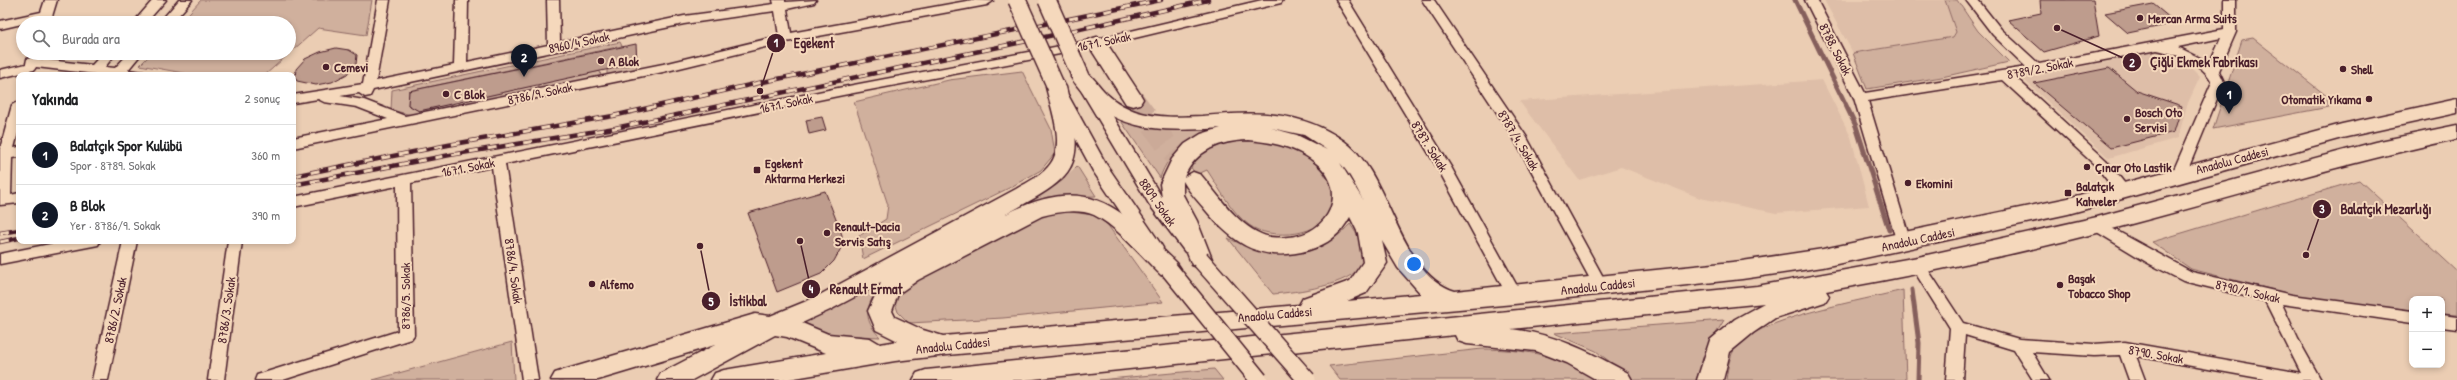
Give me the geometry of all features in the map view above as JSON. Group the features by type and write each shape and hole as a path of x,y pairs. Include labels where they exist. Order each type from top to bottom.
{"highway":[{"path":"1097,43 1134,99"},
{"path":"1081,77 1107,106 1118,112 1157,123 1271,120 1318,133 1338,146 1356,166 1414,272 1437,294 1454,300"},
{"path":"670,380 773,325 822,304 1024,195 1053,176 1064,160 1068,148 1056,87"},
{"name":"Anadolu Caddesi","path":"724,380 895,351 947,345 1284,313 1514,295 1742,270 1823,258 2068,206 2342,130 2457,106"},
{"path":"1200,259 1184,217 1171,193 1172,178 1185,155 1198,144 1212,137 1245,132 1271,135 1303,144 1326,159 1343,186 1369,232 1375,263 1358,287 1284,313"},
{"name":"Anadolu Caddesi","path":"926,380 999,375 1757,295 1918,266 2097,225 2375,149 2457,132"},
{"path":"1192,180 1238,230 1256,242 1287,246 1320,238 1334,226 1341,213 1343,186"},
{"path":"947,345 919,339 885,323 880,311 884,298 890,288 910,274 1036,209 1060,204 1081,204 1100,209 1120,222 1169,269"},
{"path":"1710,380 1719,347 1744,326 1767,311 1918,266"},
{"path":"564,380 755,323 790,328 825,343 895,351"},
{"path":"1428,329 1536,342 1576,356 1619,380"}],"street":[{"path":"46,16 51,0"},
{"path":"145,16 160,0"},
{"path":"171,16 186,0"},
{"path":"359,103 369,87 384,0"},
{"path":"460,68 462,0"},
{"path":"553,0 554,47"},
{"name":"8960/4 Sokak","path":"308,96 369,87 684,20 810,0"},
{"path":"1017,0 1056,87 1098,167 1169,269 1259,380"},
{"name":"8809. Sokak","path":"1047,0 1081,77 1155,200 1200,259 1307,380"},
{"name":"1671. Sokak","path":"296,201 843,91 1097,43 1277,0"},
{"name":"8787. Sokak","path":"1342,0 1444,167 1514,295"},
{"name":"8787/4. Sokak","path":"1428,0 1518,136 1600,286"},
{"name":"8788. Sokak","path":"1811,0 1861,98 1867,124 1904,242"},
{"path":"1972,0 1997,32 2035,68"},
{"path":"2180,174 2217,89 2217,77 2214,71 2230,32 2230,0"},
{"name":"8786/9. Sokak","path":"296,142 663,68 786,38 935,5 987,1"},
{"path":"779,4 786,38"},
{"path":"0,25 16,23"},
{"path":"2157,46 2230,32"},
{"name":"8789/2. Sokak","path":"1861,98 2005,75 2035,68 2157,46 2184,54 2214,71"},
{"path":"94,70 103,60"},
{"path":"119,72 130,60"},
{"path":"0,74 31,64 110,72"},
{"path":"2005,75 2101,163 2123,190"},
{"path":"296,94 359,103 406,121"},
{"path":"296,98 308,96"},
{"path":"16,114 2,156 4,201 16,199"},
{"path":"2,156 16,153"},
{"name":"8786/4. Sokak","path":"498,161 530,380"},
{"name":"8786/5. Sokak","path":"263,380 406,335 404,180"},
{"name":"8790/1. Sokak","path":"2097,225 2154,259 2188,277 2292,301 2409,317"},
{"path":"0,259 78,244"},
{"name":"8786/2. Sokak","path":"100,380 129,244"},
{"name":"8786/3. Sokak","path":"216,380 235,244"},
{"path":"1918,266 1958,327 1954,380"},
{"path":"2271,297 2291,341 2313,380"},
{"path":"2445,321 2457,323"},
{"name":"8790. Sokak","path":"1958,327 2020,345 2094,350 2126,348 2306,380"},
{"path":"2020,345 2042,380"},
{"path":"2126,348 2137,380"}],"shaded area":[{"path":"201,0 372,0 366,35 318,28 296,48 296,16 186,16"},
{"path":"1824,0 1945,0 1956,32 1953,37 1853,53"},
{"path":"1945,0 1957,0 1978,31 2009,62 1942,77 1867,89 1853,53 1953,37 1956,32"},
{"path":"2253,38 2328,97 2329,107 2213,129 2242,40"},
{"path":"620,42 622,46 409,91 408,105 419,111 453,103 452,108 416,116 391,110 392,90"},
{"path":"2153,52 2168,54 2192,69 2200,77 2187,105 2178,138 2109,158 2023,79"},
{"path":"145,60 282,60 268,72 178,72 140,65"},
{"path":"637,63 636,69 607,75 607,70"},
{"path":"600,71 601,76 538,90 538,84"},
{"path":"1022,71 1051,129 1055,153 1041,170 1009,188 863,259 859,236 886,219 888,205 854,102 949,80"},
{"path":"1822,80 1851,137 1869,206 1776,213 1700,198 1621,167 1579,180 1519,101"},
{"path":"531,86 531,92 460,107 459,102"},
{"path":"1119,118 1148,128 1163,130 1217,129 1189,140 1175,152 1164,168 1160,178"},
{"path":"1251,139 1290,146 1307,155 1322,170 1331,188 1333,198 1332,207 1327,217 1319,225 1296,233 1270,233 1258,230 1249,225 1237,214 1226,200 1207,170 1196,175 1190,166 1209,148 1233,141"},
{"path":"1077,166 1096,196 1048,197 1023,204 1062,181"},
{"path":"2359,180 2457,271 2457,315 2445,314 2445,296 2409,296 2409,310 2301,297 2191,269 2152,242"},
{"path":"1071,212 1093,215 1107,224 1163,302 1003,318 909,323 898,312 895,303 900,291 916,278 1046,214"},
{"path":"1350,224 1361,243 1364,254 1362,264 1356,272 1335,283 1283,293 1273,294 1228,238 1261,250 1292,254 1308,251 1322,245 1337,236"},
{"path":"888,275 872,298 868,313 869,320 873,328 880,337 836,335 802,326 802,321"},
{"path":"1903,290 1906,380 1726,380 1734,349 1741,341 1756,332 1796,316"},
{"path":"1724,320 1711,342 1696,380 1633,380 1596,351 1554,333"},
{"path":"512,342 514,380 373,380"},
{"path":"1482,349 1512,350 1542,355 1570,364 1596,380 1340,380 1329,366"},
{"path":"1214,369 1223,380 1099,380"}],"building":[{"path":"2040,0 2093,0 2099,36 2044,52 2008,20 2041,13"},
{"name":"Mercan Arma Suits","path":"2153,4 2176,23 2128,33 2105,13"},
{"path":"636,44 637,63 419,111 408,105 409,91"},
{"name":"Cemevi","path":"336,48 349,50 357,55 356,64 347,74 332,82 316,85 297,81 296,69 305,59 320,52"},
{"name":"Bosch Oto Servisi","path":"2109,68 2137,91 2182,106 2174,132 2111,148 2034,83"},
{"path":"822,117 826,130 809,134 806,120"},
{"path":"825,191 842,235 841,248 834,261 821,274 777,292 748,213"}],"waterway":[{"path":"1795,0 1856,126 1889,230"},
{"path":"1912,290 1919,343 1918,380"}],"tunnel":[{"path":"1133,99 1193,180"}],"railway":[{"path":"296,175 448,145 613,116 763,82 1161,0"},
{"path":"296,184 450,155 615,128 1027,41 1208,0"},
{"path":"0,233 16,230"},
{"path":"0,242 16,239"}],"place":[{"name":"Mercan Arma Suits","path":"2140,18"},
{"name":"Çiğli Ekmek Fabrikası","path":"2057,28"},
{"name":"A Blok","path":"601,61"},
{"name":"Cemevi","path":"326,67"},
{"name":"Shell","path":"2343,69"},
{"name":"B Blok","path":"524,77"},
{"name":"Egekent","path":"760,91"},
{"name":"C Blok","path":"446,94"},
{"name":"Otomatik Yıkama","path":"2369,99"},
{"name":"Balatçık Spor Kulübü","path":"2229,114"},
{"name":"Bosch Oto Servisi","path":"2127,119"},
{"name":"Çınar Oto Lastik","path":"2087,167"},
{"name":"Egekent Aktarma Merkezi","path":"757,170"},
{"name":"Ekomini","path":"1908,183"},
{"name":"Balatçık Kahveler","path":"2068,193"},
{"name":"Renault-Dacia Servis Satış","path":"827,233"},
{"name":"Renault Ermat","path":"800,241"},
{"name":"İstikbal","path":"700,246"},
{"name":"Balatçık Mezarlığı","path":"2306,255"},
{"name":"Alfemo","path":"592,284"},
{"name":"Başak Tobacco Shop","path":"2060,285"}]}
